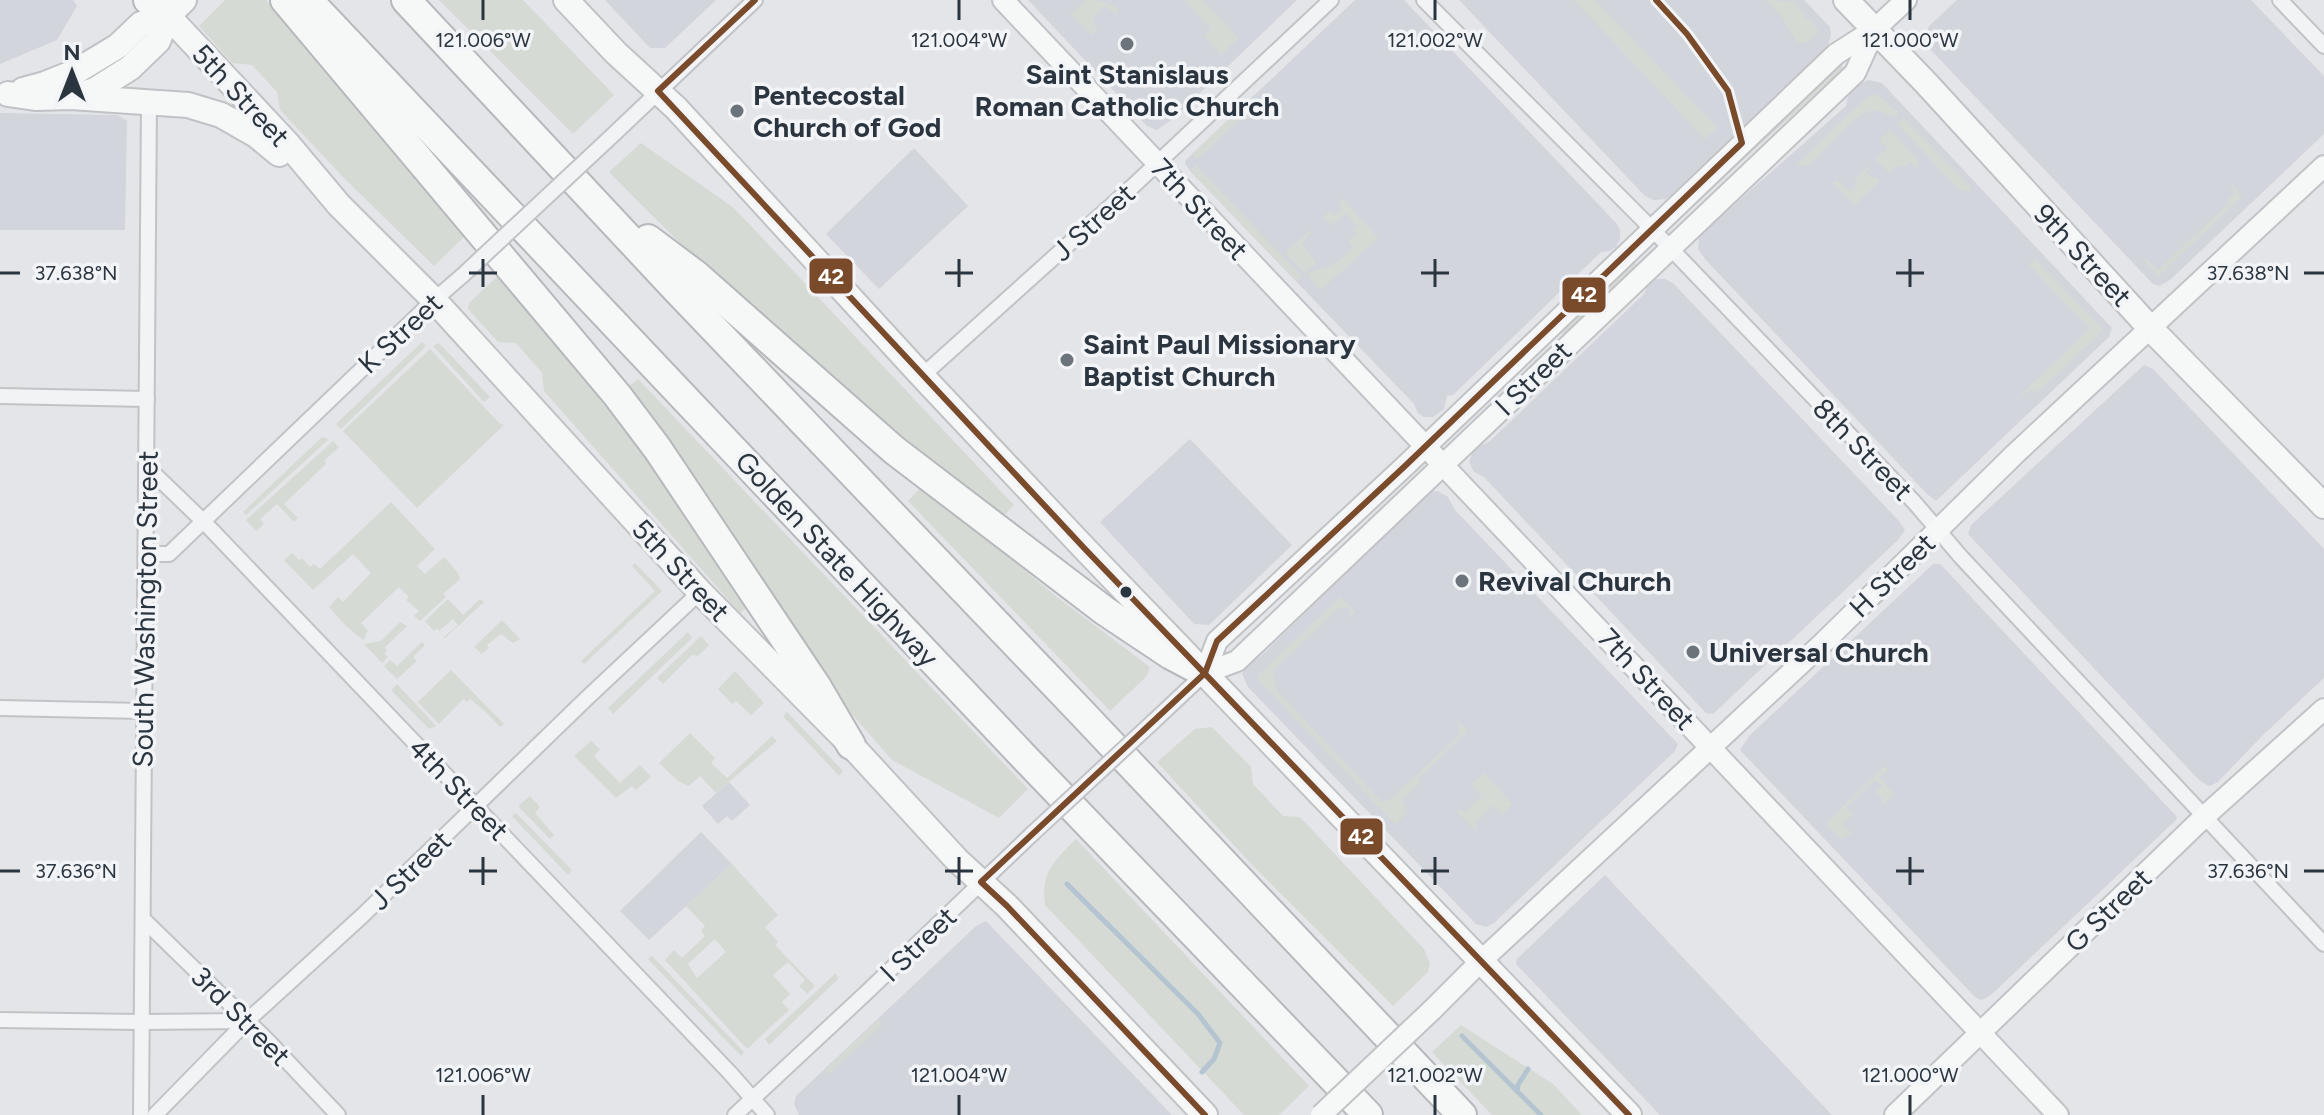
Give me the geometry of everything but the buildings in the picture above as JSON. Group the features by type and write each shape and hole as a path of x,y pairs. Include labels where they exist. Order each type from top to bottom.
{"highway":[{"path":"285,0 617,395 657,448 817,687 851,745"},
{"name":"Golden State Highway","path":"308,0 1025,758 1368,1115"},
{"path":"406,0 675,288 1462,1115"},
{"path":"595,200 696,275 894,450 1105,611 1171,655 1205,673"}],"main road":[{"path":"566,0 607,44 658,91 922,376 1629,1115"},
{"name":"9th Street","path":"1846,0 2151,329 2324,506"},
{"name":"5th Street","path":"163,4 339,205 434,300 700,592 851,745 957,860 1007,906 1205,1115"},
{"path":"4,94 45,84 75,72 118,46 163,4"},
{"path":"71,97 95,90 130,68 158,41 163,4"},
{"path":"4,94 188,105 221,115 256,135 339,205"}],"street":[{"name":"K Street","path":"146,554 169,554 434,300 755,0"},
{"name":"7th Street","path":"1003,0 2058,1115"},
{"name":"J Street","path":"922,376 1331,0"},
{"name":"8th Street","path":"1424,0 1653,230 1914,502 1961,557 2324,944"},
{"name":"I Street","path":"1205,673 1217,641 1836,54 1875,29 1906,0"},
{"path":"2280,0 2324,46"},
{"name":"I Street","path":"735,1115 1205,673 1237,661 1855,73 1875,29"},
{"name":"South Washington Street","path":"141,1115 149,103"},
{"name":"H Street","path":"1321,1115 1481,961 1824,642 2015,454 2324,166"},
{"path":"0,396 147,399"},
{"name":"4th Street","path":"146,466 204,522 476,806 767,1115"},
{"name":"J Street","path":"155,1115 247,1021 362,916 700,592"},
{"path":"0,708 143,711"},
{"name":"G Street","path":"1895,1115 2205,816 2324,709"},
{"name":"3rd Street","path":"143,919 338,1115"},
{"path":"0,1020 247,1021"}],"shaded area":[{"path":"0,0 73,0 77,6 57,40 0,64"},
{"path":"225,0 266,0 465,236 434,266 280,110 277,92 252,65 232,63 199,26"},
{"path":"439,0 523,0 614,95 573,134"},
{"path":"605,0 716,0 665,48 650,48"},
{"path":"1028,0 1297,0 1173,119 1157,130 1147,126"},
{"path":"1086,0 1104,2 1119,10 1116,13 1105,7 1097,11 1093,22 1097,31 1092,35 1071,14"},
{"path":"1184,0 1203,0 1238,38 1221,55 1204,36 1210,30 1207,24"},
{"path":"1355,0 1404,0 1620,230 1616,247 1601,252 1453,395 1447,396 1444,409 1433,417 1418,413 1414,404 1185,163"},
{"path":"1459,0 1804,0 1830,27 1831,34 1828,47 1670,196 1654,200 1645,196"},
{"path":"1574,0 1595,0 1717,128 1705,139"},
{"path":"1766,0 1794,2 1819,31 1808,43 1797,42 1782,17"},
{"path":"1957,0 2251,0 2324,76 2324,134 2170,280 2159,286 2153,284 1927,46 1925,39 1929,26"},
{"path":"1840,65 1843,69 1743,160 1742,157"},
{"path":"1869,80 1882,83 2112,328 2109,337 1936,501 1698,249 1699,237 1703,232 1846,106 1853,90"},
{"path":"1877,94 1898,113 1894,118 1869,111 1847,127 1808,165 1796,165 1867,97"},
{"path":"1252,97 1261,100 1197,159 1192,154"},
{"path":"0,113 117,115 127,121 125,230 0,230"},
{"path":"1903,118 1971,187 1971,191 1957,187 1897,124"},
{"path":"1890,130 1918,161 1917,169 1910,162 1905,167 1897,165 1889,172 1875,160 1887,148 1880,141"},
{"path":"641,143 734,208 1014,505 1002,518 759,318 609,172"},
{"path":"914,148 968,206 879,289 826,234"},
{"path":"1196,165 1301,276 1296,281 1190,171"},
{"path":"1867,167 1866,172 1872,179 1876,176 1880,181 1855,205 1833,183 1837,180 1850,192 1858,184 1854,180"},
{"path":"2232,184 2242,197 2158,276 2143,260 2147,259 2158,270 2229,203 2227,200 2235,193 2230,187"},
{"path":"1343,199 1378,238 1321,290 1307,275 1335,263 1354,248 1349,241 1357,235 1353,230 1357,226 1346,213 1331,225 1323,217 1330,211 1334,216 1342,209 1338,203"},
{"path":"1310,230 1302,244 1316,262 1305,273 1285,253"},
{"path":"2035,259 2103,330 2037,393 2032,389 2015,400 2090,329 2029,265"},
{"path":"1632,262 1636,264 1634,268 1565,334 1560,333"},
{"path":"500,274 644,451 747,607 740,613 544,391 542,373 516,343 498,342 468,309 469,303"},
{"path":"1655,279 1673,283 1905,530 1713,714 1706,713 1484,477 1474,472 1469,462 1474,449 1490,441 1644,294 1648,284"},
{"path":"422,342 426,346 341,429 336,424"},
{"path":"439,343 490,397 484,402 433,346"},
{"path":"430,349 504,425 417,508 343,431"},
{"path":"2144,365 2153,369 2324,549 2324,678 2218,782 2209,786 2199,780 1968,534 1971,525"},
{"path":"638,379 1028,789 999,818 892,760 851,713 624,390"},
{"path":"322,437 329,439 246,515 243,512"},
{"path":"1190,439 1292,545 1209,625 1194,624 1100,522"},
{"path":"333,441 339,447 324,461 326,464 284,504 298,518 294,522 277,504 260,519 264,524 256,531 246,520"},
{"path":"922,486 1057,597 1150,667 1146,677 1110,711 908,501"},
{"path":"1432,491 1448,497 1455,510 1678,744 1675,751 1494,923 1486,927 1476,924 1248,687 1242,674 1249,662 1260,657"},
{"path":"391,502 435,549 417,566 425,574 444,557 460,579 420,621 414,616 419,611 406,600 409,597 399,587 361,623 368,631 363,640 329,607 338,597 343,602 371,573 353,554 313,590 284,560 292,553 310,567 314,564 320,569"},
{"path":"635,563 662,591 584,664 581,661 655,591 632,566"},
{"path":"1933,564 1944,568 2177,817 1991,995 1982,1000 1973,995 1740,750 1749,736"},
{"path":"1341,597 1355,612 1350,617 1348,607 1338,608 1273,671 1276,690 1382,802 1390,800 1459,735 1458,721 1468,731 1418,779 1420,782 1402,800 1407,813 1395,824 1256,677"},
{"path":"448,599 463,615 480,599 484,602 445,638 458,625 453,619 439,631 437,628 434,631 425,621"},
{"path":"502,620 520,639 513,643 501,634 487,645 489,648 482,654 474,647"},
{"path":"400,622 407,626 385,647 387,650 384,654 388,657 382,663 364,644 381,641"},
{"path":"688,632 692,638 613,714 608,708"},
{"path":"701,636 709,645 698,656 692,655 663,684 657,678"},
{"path":"422,642 425,645 413,657 417,661 397,679 384,666 390,660 397,666"},
{"path":"451,670 504,724 500,727 470,699 467,702 463,699 439,724 418,702"},
{"path":"735,671 764,703 751,715 736,701 732,704 718,689"},
{"path":"397,684 436,726 429,729 391,690"},
{"path":"787,712 843,771 839,776 783,716"},
{"path":"1212,727 1251,767 1253,784 1283,816 1300,817 1424,949 1430,964 1428,972 1393,1006 1254,867 1157,762 1195,729"},
{"path":"690,733 715,758 711,763 727,778 772,736 777,741 716,793 700,776 689,786 678,781 659,763"},
{"path":"591,741 600,749 594,756 620,783 640,765 651,777 636,790 632,786 616,798 574,756"},
{"path":"1885,766 1888,770 1879,778 1894,794 1884,804 1876,792 1882,786 1875,779 1846,807 1852,815 1842,825 1852,833 1841,839 1826,823"},
{"path":"1484,773 1512,804 1502,814 1493,805 1474,823 1478,827 1475,830 1457,812 1460,810 1464,813 1482,796 1472,784"},
{"path":"729,782 750,805 732,821 727,816 718,824 702,806"},
{"path":"530,796 540,807 535,813 554,835 550,839 518,806"},
{"path":"516,813 572,870 568,875 512,816"},
{"path":"701,832 732,864 649,940 620,911"},
{"path":"1076,839 1309,1086 1279,1115 1244,1115 1045,905 1047,876"},
{"path":"732,864 778,915 765,927 778,942 775,945 815,986 807,994 799,986 805,980 788,962 773,975 790,994 782,1002 789,1010 747,1049 665,960 674,950 682,958 705,936 701,931 705,926 686,906","holes":["715,939 726,952 697,978 688,964"]},
{"path":"1605,875 1832,1115 1660,1115 1516,964 1517,959"},
{"path":"986,921 1172,1115 799,1115 794,1104 796,1096 975,927"},
{"path":"652,956 744,1052 741,1056 648,959"},
{"path":"836,973 838,979 769,1045 765,1039"},
{"path":"878,1020 883,1024 829,1074 825,1070"},
{"path":"1461,1025 1553,1084 1582,1115 1492,1115 1432,1052"}],"waterway":[{"path":"1067,884 1198,1014 1220,1043 1214,1059 1202,1072"},
{"path":"1462,1036 1541,1115"},
{"path":"1517,1091 1528,1069"}],"transit line":[{"name":"42","path":"755,0 658,91 1085,549 1629,1115"},
{"name":"42","path":"1205,1115 981,882 1205,673 1217,641 1405,466 1742,143 1728,91 1687,34 1656,0"}],"place":[{"name":"Saint Stanislaus Roman Catholic Church","path":"1127,44"},
{"name":"Pentecostal Church of God","path":"737,111"},
{"name":"Saint Paul Missionary Baptist Church","path":"1067,360"},
{"name":"Revival Church","path":"1462,581"},
{"name":"Universal Church","path":"1693,652"}]}
